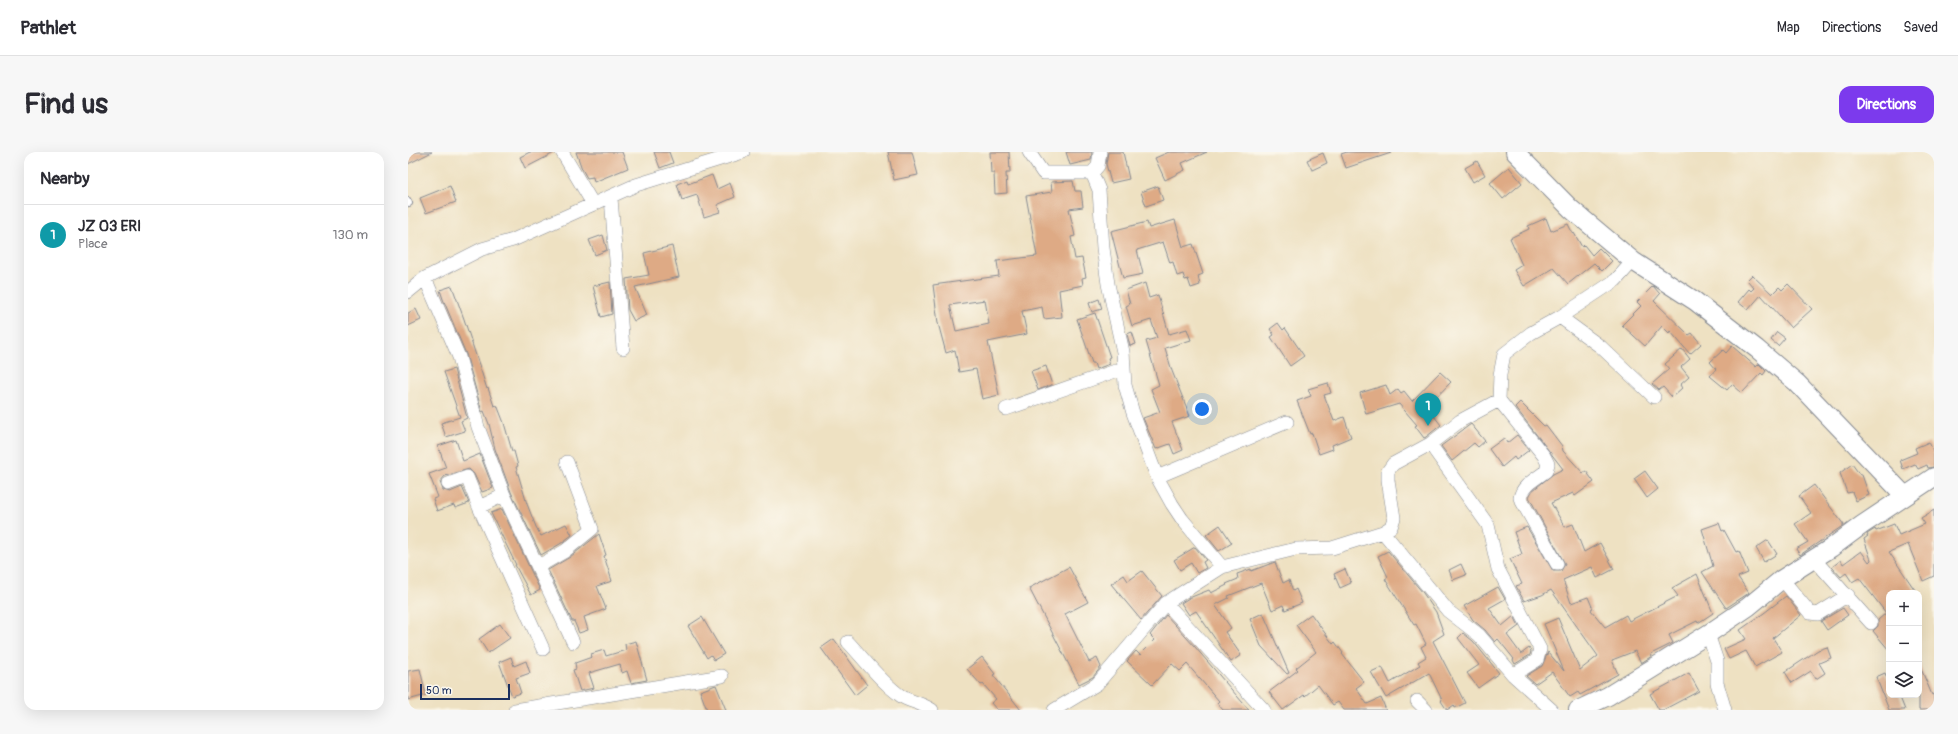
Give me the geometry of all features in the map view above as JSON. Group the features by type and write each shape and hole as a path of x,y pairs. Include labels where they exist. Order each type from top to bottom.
{"street":[{"path":"562,152 593,204"},
{"path":"408,292 425,278 482,249 513,240 593,204 612,198 636,185 743,152"},
{"path":"1029,152 1043,173 1092,173 1098,166 1100,152"},
{"path":"1515,152 1571,209 1633,261 1695,301 1757,349 1798,384 1905,496"},
{"path":"1092,173 1099,190 1103,248 1108,284 1123,352 1127,393 1132,413 1158,477 1182,519 1222,567"},
{"path":"612,198 623,348"},
{"path":"1557,564 1520,498 1521,492 1546,471 1548,464 1544,456 1499,400 1500,375 1504,354 1531,333 1560,317 1616,280 1633,261"},
{"path":"425,278 459,357 478,428 504,495 539,566 573,642"},
{"path":"1560,317 1601,347 1654,397"},
{"path":"1006,409 1124,368"},
{"path":"1054,710 1097,684 1166,603 1222,567 1296,550 1332,548 1383,532 1391,526 1394,518 1388,480 1388,471 1393,464 1430,444 1460,421 1499,400"},
{"path":"1158,477 1287,422"},
{"path":"1430,444 1488,525 1498,569 1540,649 1537,660 1513,676"},
{"path":"539,566 565,551 592,529 567,462"},
{"path":"1578,710 1608,696 1708,634 1748,607 1782,579 1814,559 1934,476"},
{"path":"448,484 467,477 543,649"},
{"path":"479,507 504,495"},
{"path":"1383,532 1448,611 1479,635 1513,676 1552,710"},
{"path":"1814,559 1848,595 1871,623"},
{"path":"1782,579 1813,615 1818,614 1848,595"},
{"path":"1166,603 1264,710"},
{"path":"1708,634 1718,661 1717,683 1725,710"},
{"path":"848,642 881,680 902,697 922,703 932,710"},
{"path":"515,710 722,676"}],"building":[{"path":"408,152 432,152 408,164"},
{"path":"530,152 554,153 525,168 520,157"},
{"path":"576,152 622,152 628,168 594,182 593,177 587,178"},
{"path":"654,152 669,152 673,163 660,168"},
{"path":"888,152 912,152 918,175 894,180"},
{"path":"990,152 1009,152 1010,173 1006,173 1007,193 995,194 994,173 991,173"},
{"path":"1066,152 1092,152 1091,160 1070,165"},
{"path":"1108,152 1123,152 1129,179 1111,183 1106,164"},
{"path":"1169,152 1207,152 1182,163 1185,170 1165,180 1155,158"},
{"path":"1347,152 1391,153 1346,168 1341,154"},
{"path":"1323,153 1327,163 1312,170 1307,160"},
{"path":"1477,161 1485,175 1473,182 1465,168"},
{"path":"1509,167 1522,183 1503,199 1490,183"},
{"path":"712,175 717,189 730,183 735,197 717,205 720,212 704,217 697,195 682,200 677,184 687,180 688,184"},
{"path":"1073,181 1075,191 1081,191 1083,207 1069,209 1075,236 1071,237 1075,259 1082,258 1086,277 1082,278 1083,285 1059,290 1062,317 1044,319 1042,307 1022,311 1027,334 988,342 999,395 982,399 976,369 959,372 955,350 946,353 938,323 933,285 999,276 997,261 1037,256 1026,196 1052,192 1051,182","holes":["985,300 989,324 956,331 950,305"]},
{"path":"450,186 456,202 426,213 420,198"},
{"path":"1158,186 1163,200 1146,206 1141,192"},
{"path":"1546,218 1551,231 1568,224 1582,247 1584,245 1592,255 1599,248 1612,261 1602,271 1594,263 1568,284 1554,268 1524,286 1514,270 1522,265 1510,238 1529,229 1528,226"},
{"path":"1175,220 1183,247 1193,244 1203,274 1198,276 1200,285 1191,288 1188,279 1185,280 1183,274 1177,276 1173,262 1170,263 1163,242 1137,250 1143,274 1123,278 1111,231 1147,222 1149,228"},
{"path":"603,235 607,250 595,255 589,240"},
{"path":"672,246 679,277 635,287 647,315 634,321 628,310 626,279 649,275 644,253"},
{"path":"1752,275 1772,294 1779,287 1782,290 1788,284 1812,309 1791,328 1761,295 1748,310 1738,302 1749,289 1751,291 1754,288 1747,280"},
{"path":"610,282 612,314 601,317 593,286"},
{"path":"1145,283 1149,298 1158,295 1169,334 1187,329 1191,340 1165,348 1172,371 1190,416 1172,422 1183,450 1174,454 1170,444 1156,449 1143,418 1160,412 1151,389 1159,385 1146,341 1157,338 1151,320 1132,326 1126,306 1130,304 1126,290"},
{"path":"452,286 487,389 488,388 494,406 497,405 512,451 514,451 518,466 516,467 527,504 536,527 541,536 566,524 572,535 541,555 511,492 495,449 489,424 484,411 482,412 466,354 440,290"},
{"path":"1653,286 1660,294 1654,301 1689,335 1692,333 1701,344 1690,354 1670,331 1669,333 1662,326 1645,346 1622,325 1641,306 1637,302"},
{"path":"1099,299 1102,309 1092,312 1089,303"},
{"path":"416,309 421,320 408,326 408,313"},
{"path":"1095,313 1110,357 1108,358 1110,364 1096,369 1094,363 1092,363 1077,319"},
{"path":"1278,323 1283,330 1285,328 1304,356 1290,366 1271,337 1274,335 1270,329"},
{"path":"1132,332 1136,344 1130,346 1127,334"},
{"path":"1777,332 1785,338 1778,346 1771,340"},
{"path":"1732,346 1756,367 1759,364 1766,371 1763,375 1761,373 1742,393 1732,384 1727,390 1710,376 1716,369 1710,362 1723,350 1726,353"},
{"path":"1682,349 1690,359 1681,367 1689,377 1680,385 1682,388 1672,397 1663,387 1659,390 1652,384 1669,369 1665,364"},
{"path":"1046,366 1052,385 1038,390 1031,371"},
{"path":"454,369 467,418 461,421 465,431 446,437 441,423 460,417 444,372"},
{"path":"1440,372 1451,382 1427,407 1441,425 1426,437 1424,438 1415,426 1417,425 1399,404 1366,414 1360,393 1386,385 1390,395 1398,389 1401,393 1404,391 1412,401"},
{"path":"1328,383 1331,393 1324,395 1334,421 1344,417 1351,437 1332,445 1333,449 1319,454 1312,433 1310,434 1297,401 1311,396 1308,389"},
{"path":"1520,402 1544,426 1546,425 1562,446 1563,451 1583,473 1586,471 1594,482 1575,496 1573,493 1551,503 1565,527 1573,524 1584,552 1600,543 1614,569 1597,578 1592,567 1563,580 1571,603 1588,597 1593,609 1591,610 1605,627 1626,615 1629,621 1678,596 1672,588 1697,574 1713,613 1698,623 1697,621 1669,635 1673,643 1651,654 1652,656 1641,663 1635,651 1612,660 1618,674 1580,695 1578,692 1570,697 1552,672 1535,684 1526,676 1542,666 1548,652 1564,671 1544,624 1558,618 1580,670 1598,656 1551,590 1542,595 1524,601 1516,586 1522,584 1510,559 1522,554 1514,532 1527,527 1553,571 1561,571 1565,564 1529,497 1532,491 1553,474 1563,469 1515,407"},
{"path":"1471,424 1485,441 1478,447 1474,443 1452,461 1441,446"},
{"path":"1517,435 1529,450 1516,460 1514,457 1502,467 1489,449 1504,438 1507,443"},
{"path":"456,440 463,461 480,454 493,488 482,492 474,474 469,469 445,476 440,482 443,490 450,492 462,487 469,503 455,508 454,505 437,511 433,499 438,497 429,474 446,468 438,446"},
{"path":"1929,442 1934,453 1934,467 1928,468 1927,465 1918,469 1915,464 1903,469 1900,460 1917,453 1915,448"},
{"path":"1852,464 1860,475 1862,475 1869,495 1856,501 1852,492 1847,493 1840,473"},
{"path":"1645,471 1658,489 1647,498 1634,479"},
{"path":"1814,485 1844,525 1800,555 1796,549 1808,542 1795,524 1811,513 1799,496"},
{"path":"502,509 540,590 531,595 515,565 491,513"},
{"path":"1934,510 1934,576 1923,581 1908,544 1889,552 1915,590 1886,590 1886,613 1859,578 1852,582 1846,573 1841,577 1832,567 1841,560 1843,564 1861,551 1869,562 1871,560 1864,539 1868,536 1867,534 1875,529 1876,531 1894,524 1899,535 1925,524 1921,518"},
{"path":"1719,523 1722,531 1724,530 1736,552 1739,551 1748,573 1738,577 1749,593 1726,608 1702,572 1713,566 1702,529"},
{"path":"1220,525 1232,543 1219,551 1206,535"},
{"path":"599,534 612,581 597,586 606,609 584,617 588,630 579,633 548,570 570,557"},
{"path":"1768,540 1777,554 1764,562 1756,548"},
{"path":"1195,547 1206,560 1203,562 1206,568 1197,573 1191,563 1180,570 1174,560"},
{"path":"1388,551 1423,593 1436,612 1444,634 1433,641 1465,703 1455,708 1454,705 1447,710 1441,701 1442,700 1429,673 1386,698 1371,672 1382,667 1390,683 1420,665 1418,662 1426,657 1421,647 1426,644 1416,624 1414,625 1385,579 1388,577 1378,556"},
{"path":"1275,562 1283,583 1289,580 1293,591 1296,589 1302,603 1285,610 1283,605 1272,610 1261,583 1228,596 1229,598 1215,605 1231,628 1225,632 1241,655 1231,662 1196,611 1189,615 1181,603 1209,590 1211,593 1227,585 1226,584 1238,579 1237,574 1251,569 1251,571"},
{"path":"1461,564 1466,575 1453,580 1449,570"},
{"path":"1069,567 1088,602 1065,614 1089,662 1097,658 1101,667 1093,677 1079,684 1029,588"},
{"path":"1345,569 1351,583 1340,588 1334,574"},
{"path":"1142,571 1162,596 1141,620 1111,584 1124,575 1128,581"},
{"path":"1498,587 1505,599 1489,608 1502,626 1514,616 1519,626 1507,635 1521,654 1529,648 1531,651 1530,655 1515,664 1514,659 1498,639 1495,642 1485,630 1473,620 1464,606"},
{"path":"1786,596 1801,615 1773,638 1782,652 1755,667 1746,651 1729,659 1724,649 1746,639 1740,630"},
{"path":"1843,608 1848,615 1827,630 1821,621"},
{"path":"1263,613 1289,673 1287,674 1261,646 1250,619"},
{"path":"1886,613 1886,646 1873,631 1878,626 1878,620"},
{"path":"1311,614 1333,644 1335,642 1343,653 1342,654 1364,682 1356,688 1367,704 1381,698 1386,710 1344,710 1338,702 1333,705 1318,685 1305,696 1304,695 1283,710 1269,692 1298,670 1296,668 1316,652 1296,625"},
{"path":"1166,615 1249,710 1223,710 1217,703 1219,701 1187,664 1180,671 1172,664 1152,685 1127,661 1136,651 1140,655 1155,640 1150,635"},
{"path":"702,617 724,654 714,660 711,655 707,658 688,626"},
{"path":"500,624 510,638 488,653 479,639"},
{"path":"1463,633 1473,641 1499,673 1478,688 1467,673 1479,665 1458,638"},
{"path":"834,639 867,685 855,695 821,648"},
{"path":"636,641 647,680 631,683 627,671 622,673 620,664 589,673 594,688 580,691 573,670 576,669 575,663 592,657 591,654 604,650 606,656 626,650 625,644"},
{"path":"1827,647 1831,658 1819,663 1825,673 1816,679 1811,671 1792,683 1785,672 1818,650"},
{"path":"511,657 514,666 526,661 530,673 516,678 521,693 512,696 499,662"},
{"path":"982,657 995,674 993,675 1021,710 997,710 991,703 996,699 967,669"},
{"path":"420,669 426,695 408,700 408,671"},
{"path":"1922,671 1932,695 1934,694 1934,710 1919,710 1919,698 1922,698"},
{"path":"1689,673 1699,691 1663,710 1659,710 1650,694"},
{"path":"1885,673 1886,698 1900,698 1905,710 1889,710 1876,677"},
{"path":"716,685 726,710 707,710 700,691"}],"place":[{"name":"JZ 03 ERI","path":"1428,426"}]}
